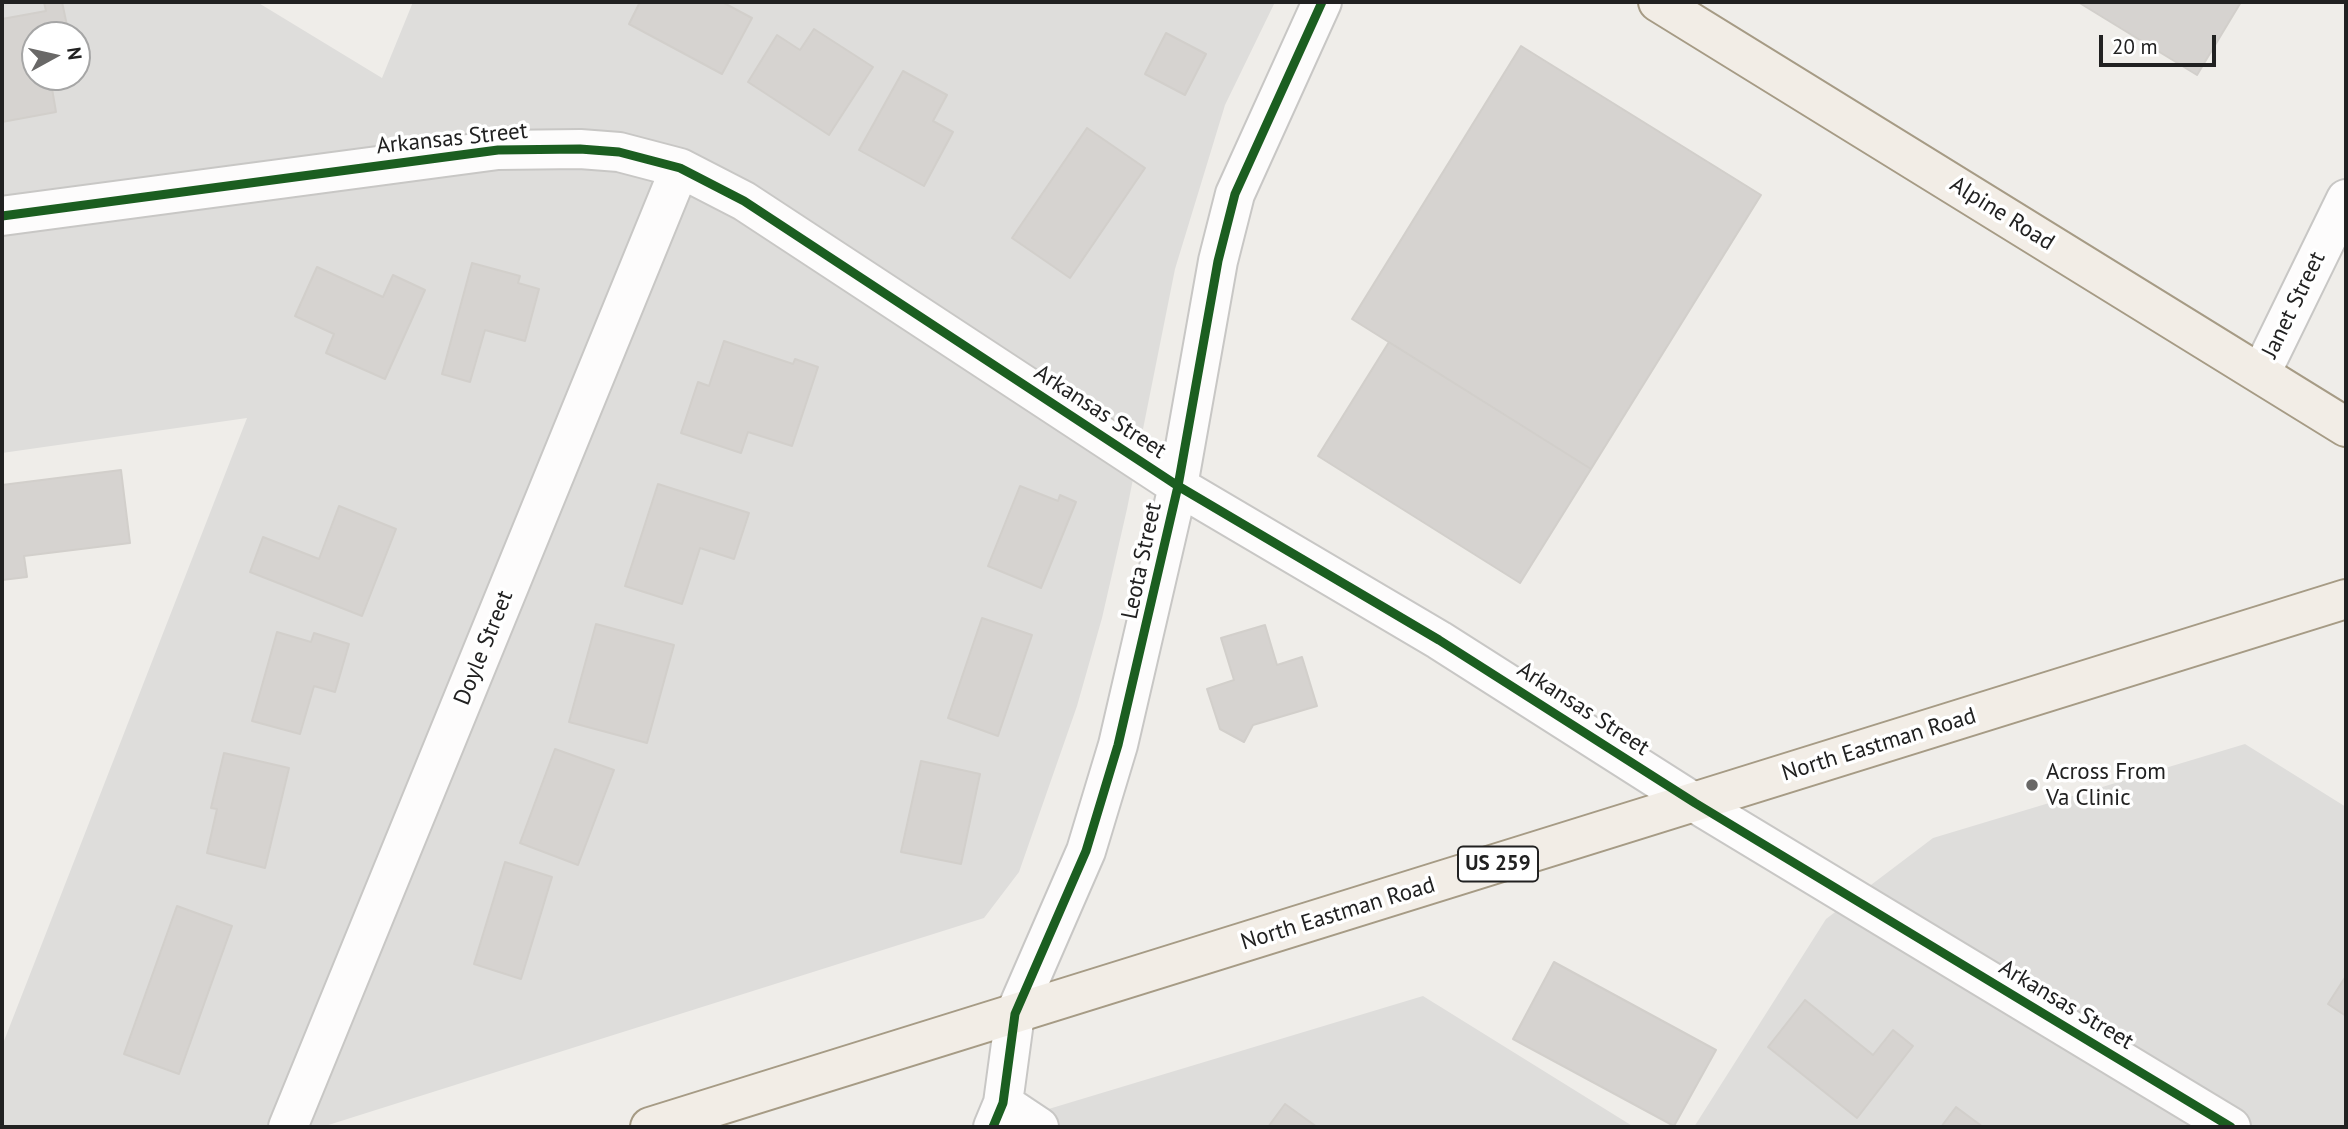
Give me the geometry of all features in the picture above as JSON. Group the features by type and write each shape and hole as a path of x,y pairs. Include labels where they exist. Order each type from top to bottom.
{"main road":[{"name":"Alpine Road","path":"1658,2 2346,427"},
{"name":"North Eastman Road","path":"650,1127 2346,599"}],"street":[{"name":"Leota Street","path":"998,1115 1015,1014 1054,930 1105,793 1142,651 1178,486 1218,261 1235,194 1322,2"},
{"name":"Arkansas Street","path":"2,216 498,150 580,149 619,152 680,168 755,208 1178,486 1438,640 1695,803 2231,1127"},
{"name":"Doyle Street","path":"288,1127 680,168"},
{"name":"Janet Street","path":"2261,373 2346,199"},
{"path":"998,1115 1039,1127"}],"shaded area":[{"path":"2,2 257,2 382,78 413,2 1275,2 1225,105 1175,269 1127,509 1102,618 1077,706 1019,872 984,918 322,1127 2,1127 2,1046 247,418 2,453"},
{"path":"2245,744 2346,807 2346,1127 1694,1127 1826,919 1933,838"},
{"path":"1423,996 1634,1127 989,1127"}],"building":[{"path":"44,2 62,2 66,21 21,21 21,91 52,91 56,112 2,122 2,19 46,11"},
{"path":"640,2 722,2 752,18 722,74 629,24"},
{"path":"2078,2 2241,2 2197,75"},
{"path":"814,29 873,67 829,135 748,82 777,35 800,50"},
{"path":"1166,33 1206,54 1185,95 1145,74"},
{"path":"1521,46 1761,195 1591,469 1352,319"},
{"path":"903,71 947,95 933,121 953,132 924,186 859,150"},
{"path":"1087,128 1145,168 1070,278 1012,238"},
{"path":"472,263 520,276 518,283 539,289 525,341 485,330 470,382 442,374"},
{"path":"317,267 383,297 393,275 425,290 385,379 326,353 334,334 295,316"},
{"path":"724,341 793,364 795,359 818,367 792,446 748,432 741,453 681,433 698,382 709,386"},
{"path":"1389,342 1591,469 1520,583 1318,456"},
{"path":"121,470 130,543 24,556 27,577 2,580 2,485"},
{"path":"658,484 749,513 734,559 700,548 682,604 625,586"},
{"path":"1020,486 1058,501 1060,495 1076,502 1041,588 988,566"},
{"path":"339,506 396,529 362,616 250,572 263,537 319,559"},
{"path":"982,618 1032,635 998,736 948,718"},
{"path":"596,624 674,645 647,743 569,722"},
{"path":"1265,625 1277,665 1302,657 1317,706 1253,725 1244,742 1220,729 1207,689 1234,680 1221,638"},
{"path":"277,632 311,642 314,633 349,644 335,692 314,686 300,734 252,721"},
{"path":"555,749 614,770 578,865 520,843"},
{"path":"224,753 289,768 265,868 207,853 217,809 211,808"},
{"path":"921,761 980,774 961,864 901,852"},
{"path":"505,862 552,877 521,979 474,964"},
{"path":"177,906 232,926 179,1074 124,1054"},
{"path":"1554,962 1716,1050 1674,1126 1513,1039"},
{"path":"2346,976 2346,1016 2328,1004"},
{"path":"1805,1000 1873,1055 1893,1030 1913,1046 1857,1118 1768,1047"},
{"path":"1285,1104 1317,1127 1268,1127"},
{"path":"1956,1107 1983,1127 1941,1127"}],"cycle path":[{"path":"993,1127 1003,1103 1015,1014 1086,851 1118,745 1178,486 1218,261 1235,194 1322,2"},
{"path":"2,216 498,150 580,149 619,152 680,168 744,201 1178,486 1439,640 1695,803 2231,1127"}],"place":[{"name":"Across From Va Clinic","path":"2032,785"}]}
